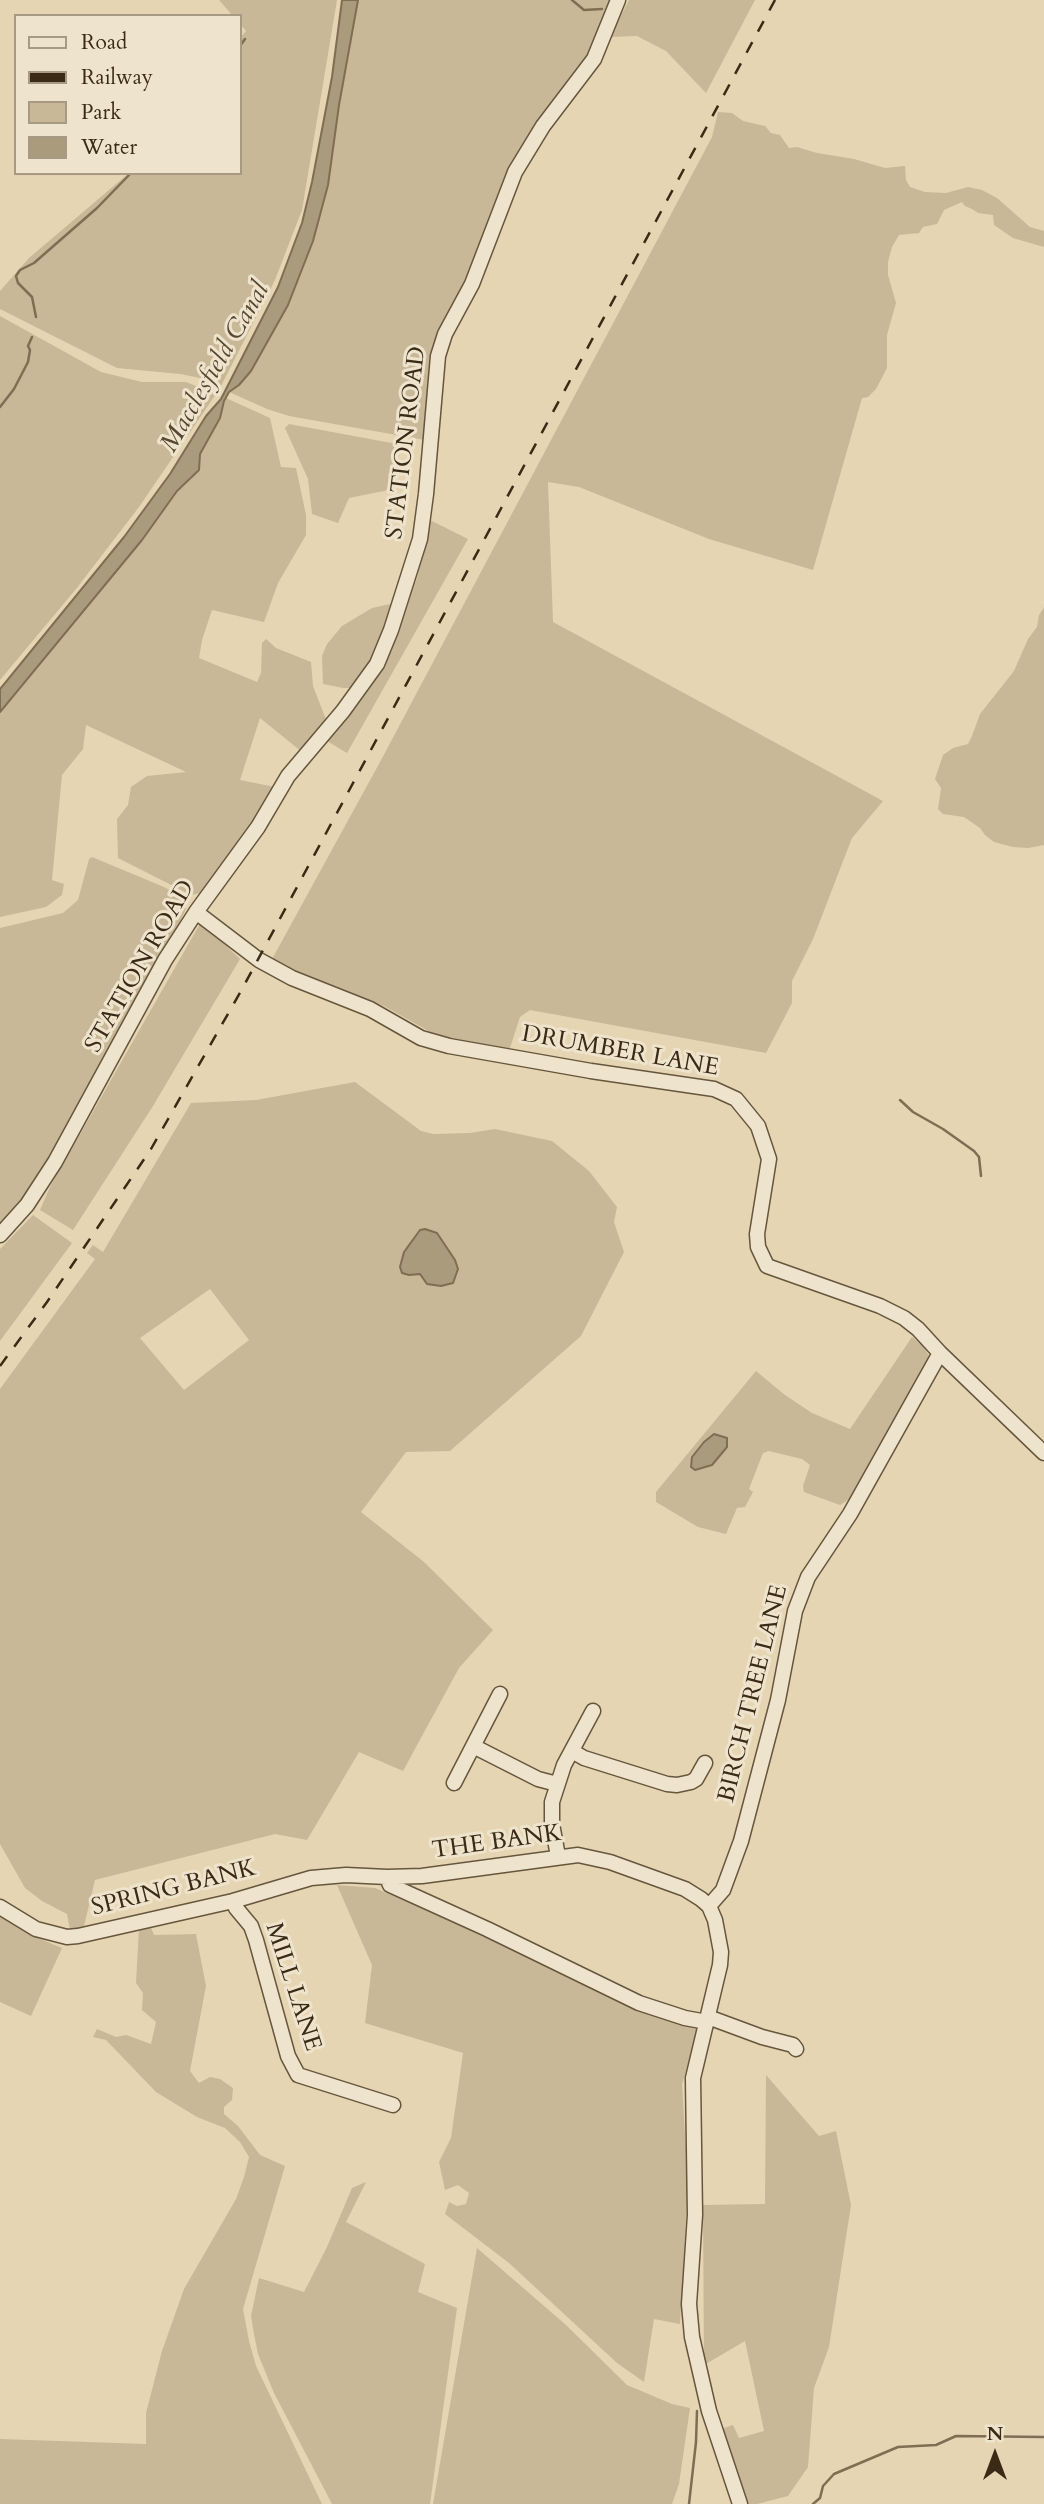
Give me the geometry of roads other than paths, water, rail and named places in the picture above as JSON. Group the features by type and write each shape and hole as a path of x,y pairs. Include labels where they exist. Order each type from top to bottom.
{"street":[{"name":"STATION ROAD","path":"0,1235 27,1205 55,1162 165,960 196,912 258,827 288,776 343,711 377,664 391,630 420,539 438,356 445,334 472,285 515,172 544,126 594,59 618,0"},
{"name":"DRUMBER LANE","path":"196,912 259,960 293,978 370,1009 421,1038 449,1046 591,1071 714,1089 736,1099 758,1126 769,1159 757,1234 758,1247 767,1266 880,1306 904,1318 940,1353"},
{"path":"940,1353 1044,1453"},
{"name":"BIRCH TREE LANE","path":"709,1906 723,1890 741,1841 778,1700 795,1611 808,1577 850,1514 940,1353"},
{"path":"454,1783 500,1694"},
{"path":"558,1856 552,1802 557,1784 593,1711"},
{"path":"473,1746 538,1779 557,1784"},
{"path":"572,1751 667,1784 677,1785 696,1779 705,1763"},
{"name":"THE BANK","path":"365,1877 422,1876 578,1855 610,1862 684,1889 709,1906"},
{"name":"SPRING BANK","path":"0,1907 36,1929 67,1937 115,1929 311,1878 330,1875 365,1877"},
{"path":"387,1877 390,1885 639,2003 685,2018 708,2019 793,2045 796,2049"},
{"name":"MILL LANE","path":"233,1900 254,1933 288,2056 298,2075 393,2105"},
{"path":"709,1906 715,1920 721,1951 693,2078 695,2215 689,2304 692,2337 709,2411 740,2504"}],"water":[{"path":"342,0 358,0 328,185 313,241 288,305 251,371 229,392 224,401 220,418 200,454 199,470 177,491 142,540 0,712 0,689 124,537 170,474 206,416 221,399 278,287 302,223 312,182 332,77"},
{"path":"420,1230 437,1233 455,1260 458,1269 453,1283 441,1286 427,1284 420,1274 402,1273 400,1267 404,1252"},
{"path":"714,1434 727,1438 727,1447 712,1465 695,1470 691,1467 692,1457"}],"waterway":[{"path":"572,0 584,10 602,9"},
{"path":"242,43 245,39"},
{"path":"36,317 32,297 18,283 16,276 97,208 129,175"},
{"path":"0,407 14,389 28,362 28,346 32,337"},
{"path":"900,1100 913,1112 974,1151 979,1157 981,1176"},
{"path":"689,2504 697,2411"},
{"path":"813,2504 820,2498 823,2486 834,2474 898,2447 936,2445 956,2436 1044,2437"}],"railway":[{"path":"0,1366 151,1149 241,991 775,0"}],"water label":[{"name":"Macclesfield Canal","path":"216,368"}]}
